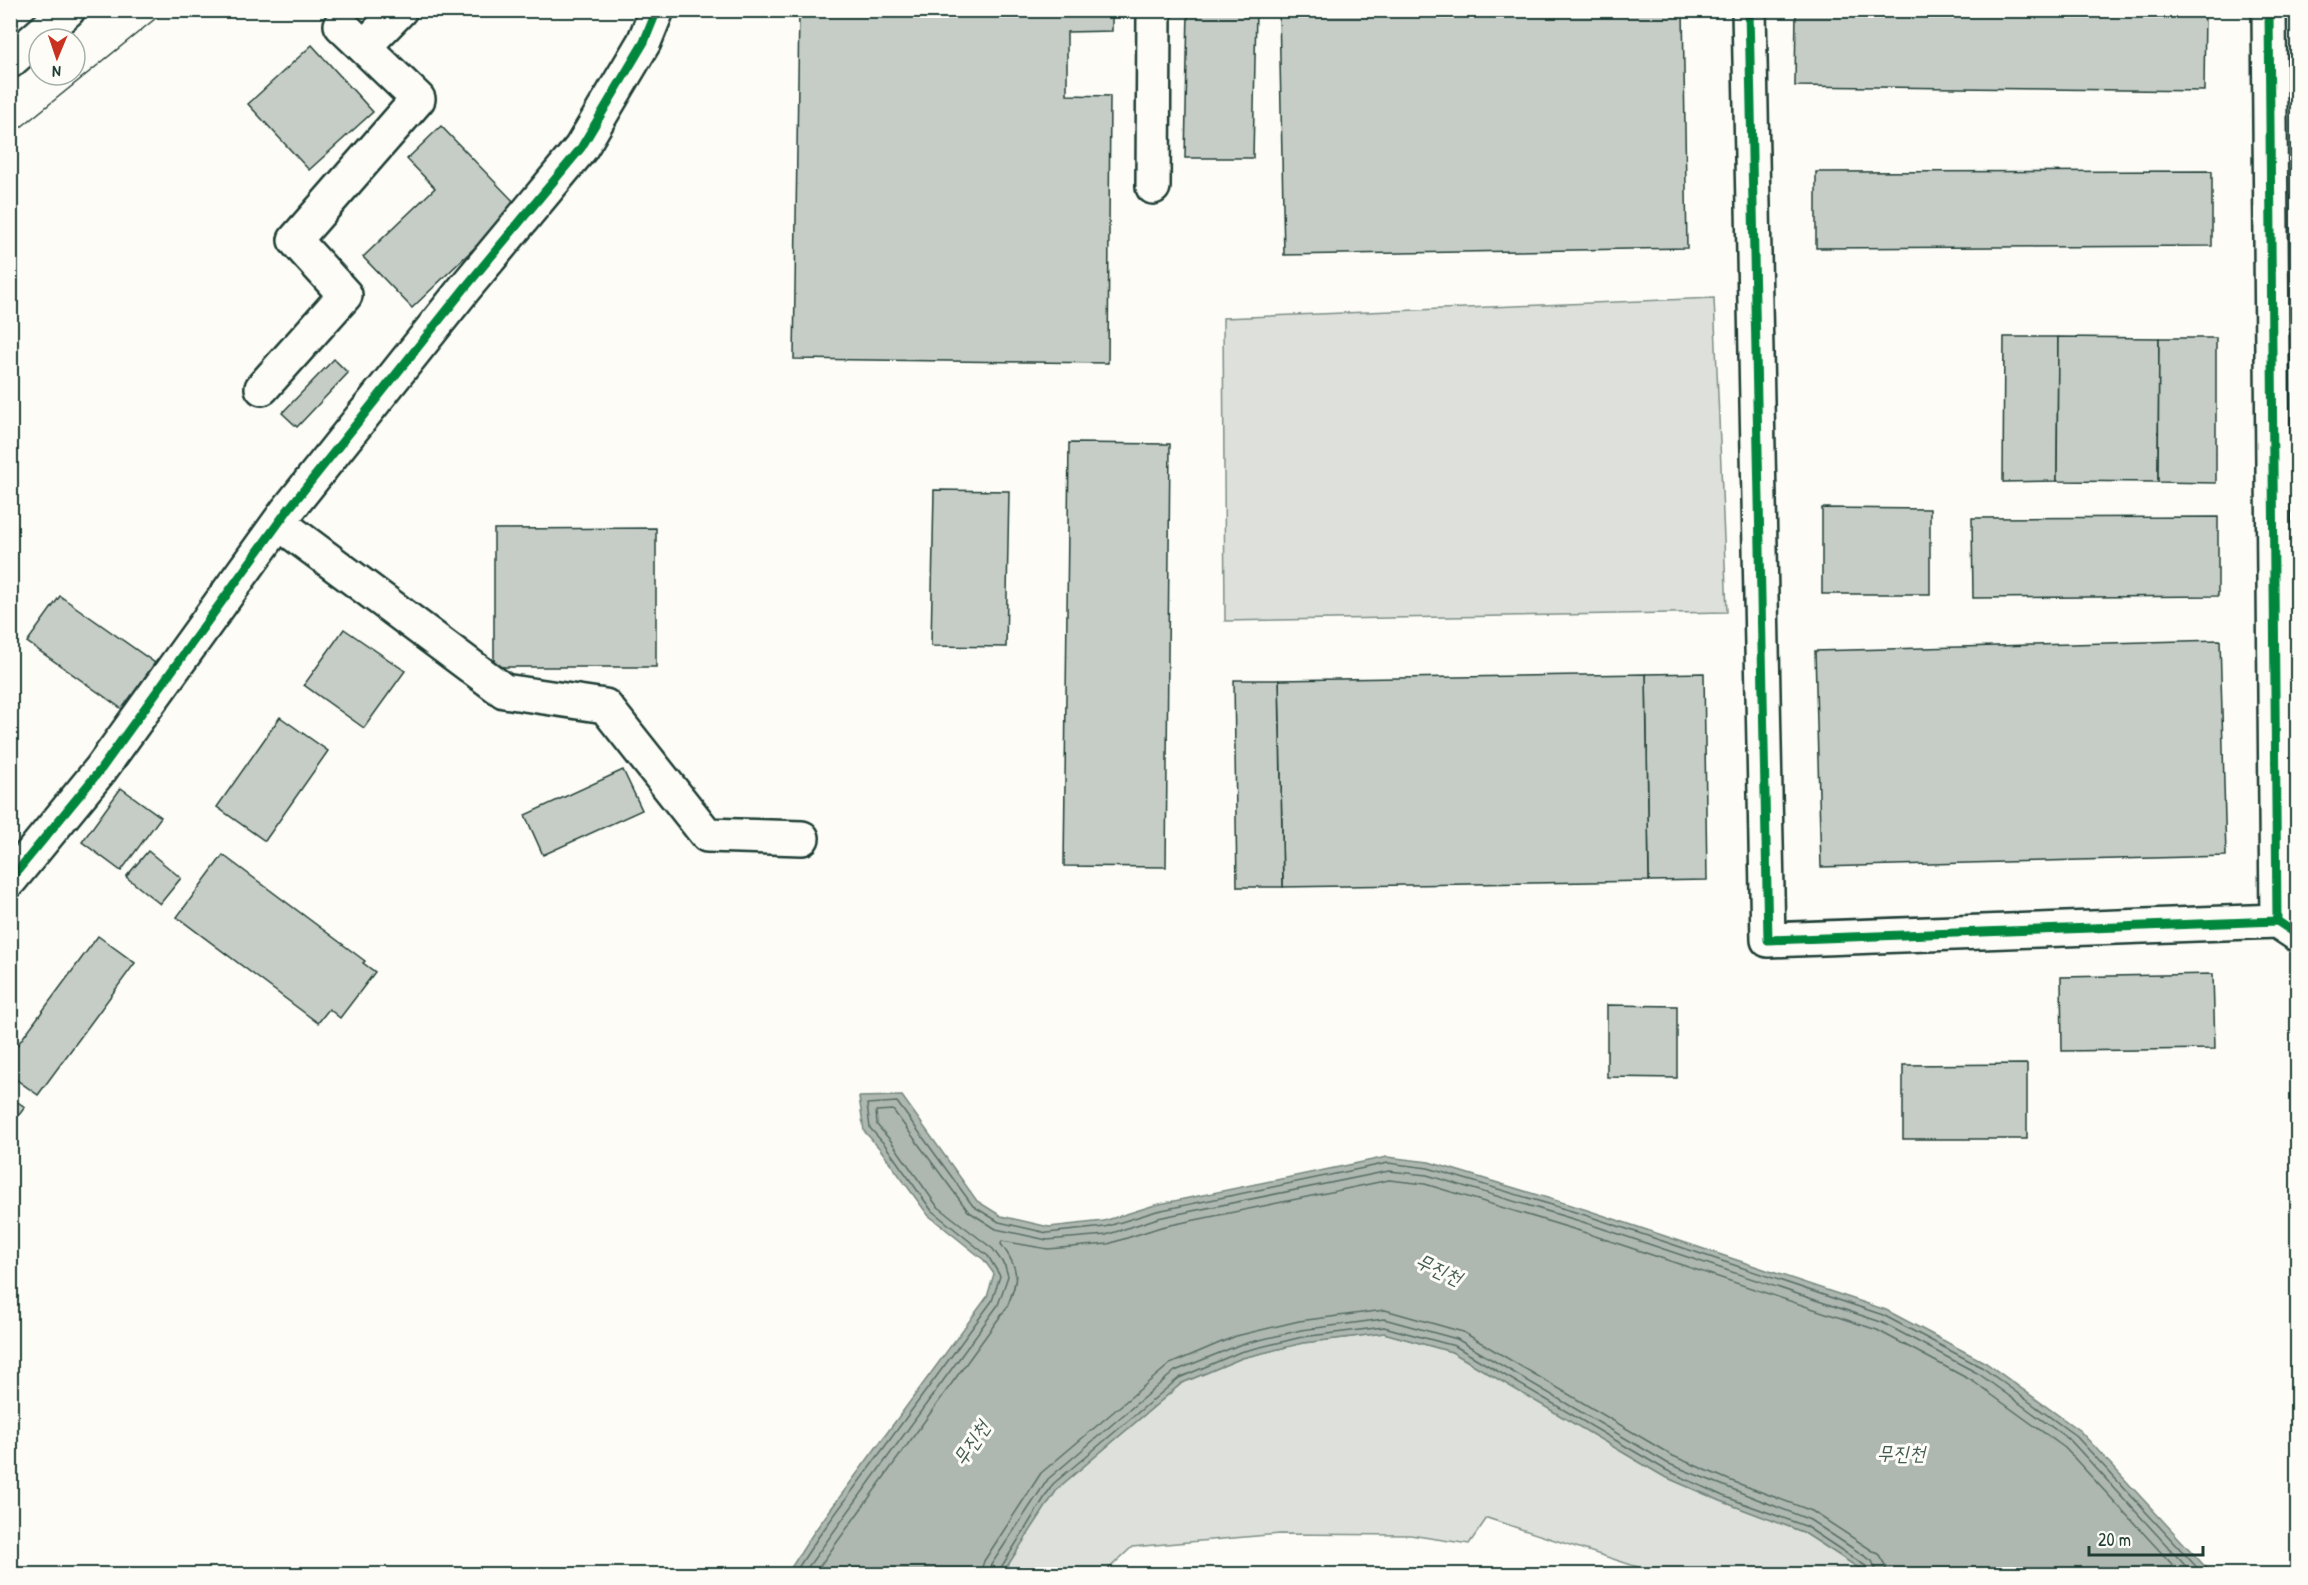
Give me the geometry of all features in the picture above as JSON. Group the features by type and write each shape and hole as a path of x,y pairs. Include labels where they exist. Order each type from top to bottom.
{"street":[{"path":"10,61 68,10"},
{"path":"262,388 345,295 295,240 418,99 353,36 400,10"},
{"path":"10,880 101,769 279,523 450,307 581,148 644,42 657,10"},
{"path":"1153,187 1154,10"},
{"path":"1749,10 1768,940 2288,928 2269,10"},
{"path":"279,523 504,691 604,706 706,836 802,838"}],"shaded area":[{"path":"1714,298 1727,612 1225,621 1223,318"},
{"path":"1384,1333 1452,1352 1663,1476 1803,1532 1868,1574 1659,1574 1487,1518 1469,1544 1410,1535 1280,1534 1132,1547 1103,1574 1002,1574 1058,1488 1182,1383 1242,1358 1303,1343"}],"water":[{"name":"무진천","path":"902,1096 977,1201 1001,1216 1049,1227 1104,1221 1155,1205 1387,1157 1429,1162 1587,1210 1886,1310 1986,1363 2080,1431 2212,1574 1868,1574 1803,1532 1663,1476 1452,1352 1384,1333 1303,1343 1242,1358 1182,1383 1058,1488 1002,1574 787,1574 814,1532 987,1297 994,1274 984,1260 928,1215 880,1149 864,1131 859,1097"}],"building":[{"path":"799,10 1112,10 1112,31 1067,32 1067,95 1110,96 1108,363 794,359"},
{"path":"1188,10 1256,10 1253,158 1185,158"},
{"path":"1279,10 1683,10 1687,248 1284,255"},
{"path":"1796,10 2205,10 2204,91 1795,86"},
{"path":"312,45 373,112 309,170 248,104"},
{"path":"441,126 518,206 412,308 363,257 435,188 407,159"},
{"path":"2212,171 2212,246 1816,248 1816,172"},
{"path":"2004,337 2058,337 2057,481 2003,482"},
{"path":"2058,337 2159,338 2158,482 2057,481"},
{"path":"2159,338 2216,338 2216,483 2158,482"},
{"path":"334,359 348,373 297,427 282,413"},
{"path":"1069,443 1170,444 1166,867 1064,866"},
{"path":"934,490 1009,491 1006,647 931,646"},
{"path":"1822,508 1930,509 1930,594 1822,594"},
{"path":"2218,517 2218,596 1973,598 1972,518"},
{"path":"656,528 656,667 494,667 494,529"},
{"path":"60,596 155,663 122,709 27,642"},
{"path":"344,629 405,671 364,728 304,685"},
{"path":"2220,640 2226,856 1821,867 1815,651"},
{"path":"1704,673 1707,880 1649,881 1646,674"},
{"path":"1646,674 1649,881 1283,887 1279,680"},
{"path":"1234,680 1279,680 1283,887 1237,887"},
{"path":"280,717 328,751 265,841 217,807"},
{"path":"623,770 642,810 543,855 525,815"},
{"path":"121,788 161,817 121,871 82,842"},
{"path":"148,851 181,878 160,904 126,877"},
{"path":"223,855 365,961 363,963 375,972 340,1018 329,1009 318,1023 177,917"},
{"path":"98,936 135,963 38,1095 10,1075 10,1055"},
{"path":"2213,974 2215,1049 2062,1051 2061,977"},
{"path":"1607,1005 1677,1006 1677,1078 1607,1077"},
{"path":"2027,1064 2027,1139 1903,1139 1903,1065"},
{"path":"10,1097 25,1107 10,1127"}],"tram line":[{"path":"10,136 166,10"}],"cycle path":[{"path":"10,880 101,769 287,511 464,289 581,148 644,42 657,10"},
{"path":"1749,10 1768,940 2277,921 2298,935"},
{"path":"2269,10 2277,921"}]}
